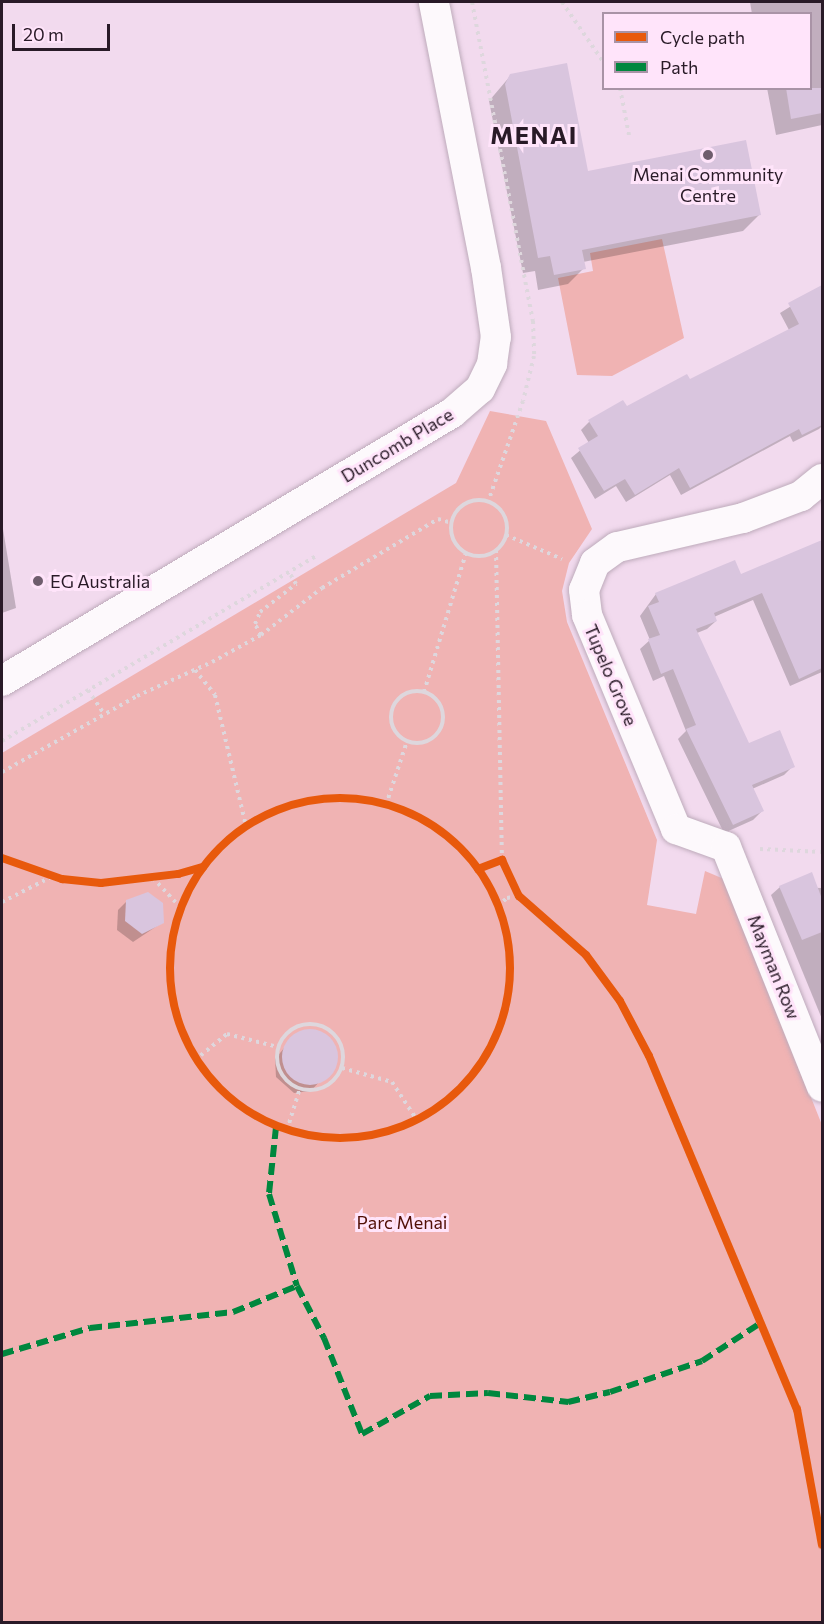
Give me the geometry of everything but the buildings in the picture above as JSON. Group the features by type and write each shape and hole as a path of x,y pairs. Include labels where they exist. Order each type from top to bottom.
{"street":[{"name":"Duncomb Place","path":"2,681 452,413 480,389 492,364 495,337 484,256 435,2"},
{"path":"595,563 617,547 753,514 801,496 822,479"},
{"name":"Tupelo Grove","path":"595,563 584,590 587,615 675,829 726,847"},
{"name":"Mayman Row","path":"726,847 822,1087"}],"path":[{"path":"562,2 602,62"},
{"path":"620,90 629,135"},
{"path":"486,501 501,510 506,536 496,550 482,556 466,553 453,540 452,523 455,514 468,502 486,501"},
{"path":"2,772 104,714 195,670 261,634 322,588 438,519 452,523"},
{"path":"506,536 582,566 595,563"},
{"path":"496,550 502,860 506,869"},
{"path":"424,692 466,553"},
{"path":"2,741 318,555"},
{"path":"261,634 255,624 260,612 296,584 289,572"},
{"path":"195,670 215,695 246,826"},
{"path":"88,690 104,714"},
{"path":"424,692 441,709 441,725 424,742 407,741 394,730 394,705 407,693 424,692"},
{"path":"386,805 407,741"},
{"path":"377,803 395,808"},
{"path":"238,832 255,821"},
{"path":"726,847 822,852"},
{"path":"491,867 502,860"},
{"path":"43,873 62,879"},
{"path":"142,879 170,875"},
{"path":"2,902 52,876"},
{"path":"153,878 180,907"},
{"path":"515,887 519,896 527,904"},
{"path":"493,896 501,916"},
{"path":"498,906 507,898 519,896"},
{"path":"178,917 180,907 186,897"},
{"path":"310,1024 320,1025 337,1037 342,1046 342,1068 328,1085 317,1089 300,1088 280,1070 278,1047 290,1030 310,1024"},
{"path":"195,1060 227,1034 278,1047"},
{"path":"191,1051 195,1060 203,1068"},
{"path":"342,1068 392,1082 417,1120"},
{"path":"298,1132 284,1129 300,1088"},
{"path":"406,1123 417,1120 425,1114"}],"green space":[{"path":"662,239 684,338 612,376 577,375 558,278 593,271 590,253"},
{"name":"Parc Menai","path":"490,411 546,421 592,529 569,563 562,591 567,622 657,840 647,905 696,914 705,871 724,879 822,1125 822,1622 2,1622 2,753 456,483"}],"marked path":[{"path":"280,1128 276,1127 269,1194 297,1286 324,1338 362,1434 430,1396 488,1393 568,1402 610,1392 702,1361 759,1324"},
{"path":"2,1354 90,1328 233,1312 297,1286"}],"cycle path":[{"path":"340,798 373,802 405,811 434,827 460,848 481,874 497,903 506,935 510,968 506,1001 497,1033 481,1062 460,1088 434,1109 405,1125 373,1134 340,1138 307,1134 275,1125 246,1109 220,1088 199,1062 183,1033 174,1001 170,968 174,935 183,903 199,874 220,848 246,827 275,811 307,802 340,798"},
{"path":"2,858 62,879 101,883 178,874 203,867"},
{"path":"478,869 502,860 519,896 586,955 620,1001 649,1056 797,1409 822,1545"}],"place":[{"name":"Menai Community Centre","path":"708,155"},
{"name":"EG Australia","path":"38,581"}],"district":[{"name":"MENAI","path":"534,135"}]}
